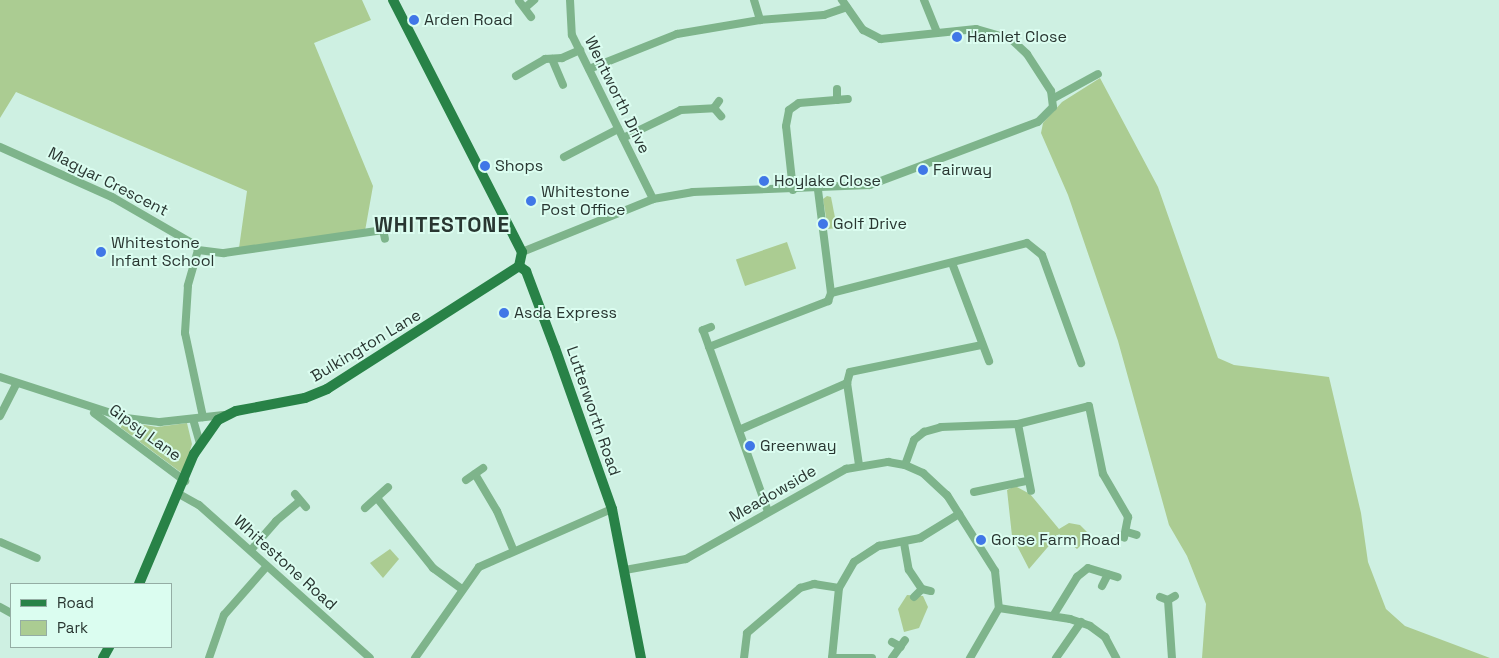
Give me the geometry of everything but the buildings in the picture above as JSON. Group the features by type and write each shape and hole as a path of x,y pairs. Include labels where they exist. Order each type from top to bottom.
{"main road":[{"path":"398,2 522,252 519,266"},
{"name":"Bulkington Lane","path":"224,415 327,389 519,266"},
{"name":"Lutterworth Road","path":"519,266 526,271 612,509 641,658"},
{"path":"138,583 200,443 224,415"}],"street":[{"path":"526,7 534,0"},
{"name":"Wentworth Drive","path":"570,0 570,28 653,199"},
{"path":"754,0 760,20"},
{"path":"924,0 937,33"},
{"path":"519,1 526,7 531,17"},
{"path":"522,252 653,199 693,192 818,190 870,185 1038,122 1053,106 1054,98 1027,54 1011,39 983,30 937,33 889,40 874,37 863,30 845,4 824,15 760,20 677,34 589,69"},
{"path":"516,76 552,58 580,50"},
{"path":"552,58 563,85"},
{"path":"1054,98 1098,74"},
{"path":"837,89 837,100"},
{"path":"793,190 786,126 789,110 799,102 848,100"},
{"path":"623,138 681,110 717,105 720,116"},
{"path":"564,157 618,129"},
{"name":"Magyar Crescent","path":"0,147 112,197 190,239 198,250"},
{"path":"709,347 824,304 831,293 818,190"},
{"path":"203,417 185,325 188,286 198,250 224,253 382,228 385,239"},
{"path":"831,293 952,263 1020,243 1032,245 1042,255 1081,363"},
{"path":"952,263 989,362"},
{"path":"711,327 703,330 768,512"},
{"path":"859,465 847,383 854,370 982,345"},
{"name":"Gipsy Lane","path":"0,377 88,409 144,421 192,419 224,415"},
{"path":"739,430 847,383"},
{"path":"0,416 16,384"},
{"path":"970,658 999,608 995,571 947,495 923,472 905,465 914,440 924,432 941,427 1018,424 1089,406 1103,474 1126,511 1126,535 1137,536"},
{"name":"Gipsy Lane","path":"88,409 184,480"},
{"path":"192,419 200,443"},
{"path":"1018,424 1026,481 1031,491"},
{"name":"Meadowside","path":"625,570 686,559 846,468 888,462 905,465"},
{"path":"466,480 483,468"},
{"path":"475,474 497,511 513,549"},
{"path":"980,493 1026,481"},
{"path":"365,508 388,487"},
{"name":"Whitestone Road","path":"179,494 194,501 370,658"},
{"path":"376,498 433,568 462,589"},
{"path":"251,550 276,520 301,501"},
{"path":"415,658 479,567 513,549 612,509"},
{"path":"872,658 832,658 839,588 848,570 866,552 886,544 904,543 959,514"},
{"path":"0,542 37,558"},
{"path":"904,543 909,570 922,589 931,590"},
{"path":"209,658 224,615 267,566"},
{"path":"1053,616 1080,573 1092,568 1118,577"},
{"path":"1102,586 1108,574"},
{"path":"744,658 747,633 800,588 814,584 839,588"},
{"path":"914,597 922,589"},
{"path":"1160,597 1171,598 1172,658"},
{"path":"999,608 1081,622 1105,637 1116,658"},
{"path":"1056,658 1081,622"},
{"path":"892,642 903,644 892,658"}],"green space":[{"path":"0,0 362,0 371,20 314,43 373,186 365,231 239,248 247,191 16,92 0,118"},
{"path":"1100,78 1158,187 1218,358 1234,365 1329,377 1361,513 1368,562 1386,609 1405,626 1490,658 1202,658 1206,604 1187,556 1169,525 1118,341 1068,195 1041,133 1043,123 1062,102"},
{"path":"827,196 831,197 837,228 828,229 823,199"},
{"path":"787,242 796,268 745,286 736,260"},
{"path":"120,421 157,427 187,423 192,444 183,474 116,424"},
{"path":"1015,486 1030,494 1059,529 1069,523 1080,525 1088,533 1084,542 1077,549 1059,534 1029,569 1012,536 1007,490"},
{"path":"390,549 399,559 383,578 370,563"},
{"path":"907,595 923,596 928,607 919,628 904,632 898,609"}],"place":[{"name":"Arden Road","path":"414,20"},
{"name":"Hamlet Close","path":"957,37"},
{"name":"Shops","path":"485,166"},
{"name":"Fairway","path":"923,170"},
{"name":"Hoylake Close","path":"764,181"},
{"name":"Whitestone Post Office","path":"531,201"},
{"name":"Golf Drive","path":"823,224"},
{"name":"Whitestone Infant School","path":"101,252"},
{"name":"Asda Express","path":"504,313"},
{"name":"Greenway","path":"750,446"},
{"name":"Gorse Farm Road","path":"981,540"}],"district":[{"name":"WHITESTONE","path":"442,225"}]}
